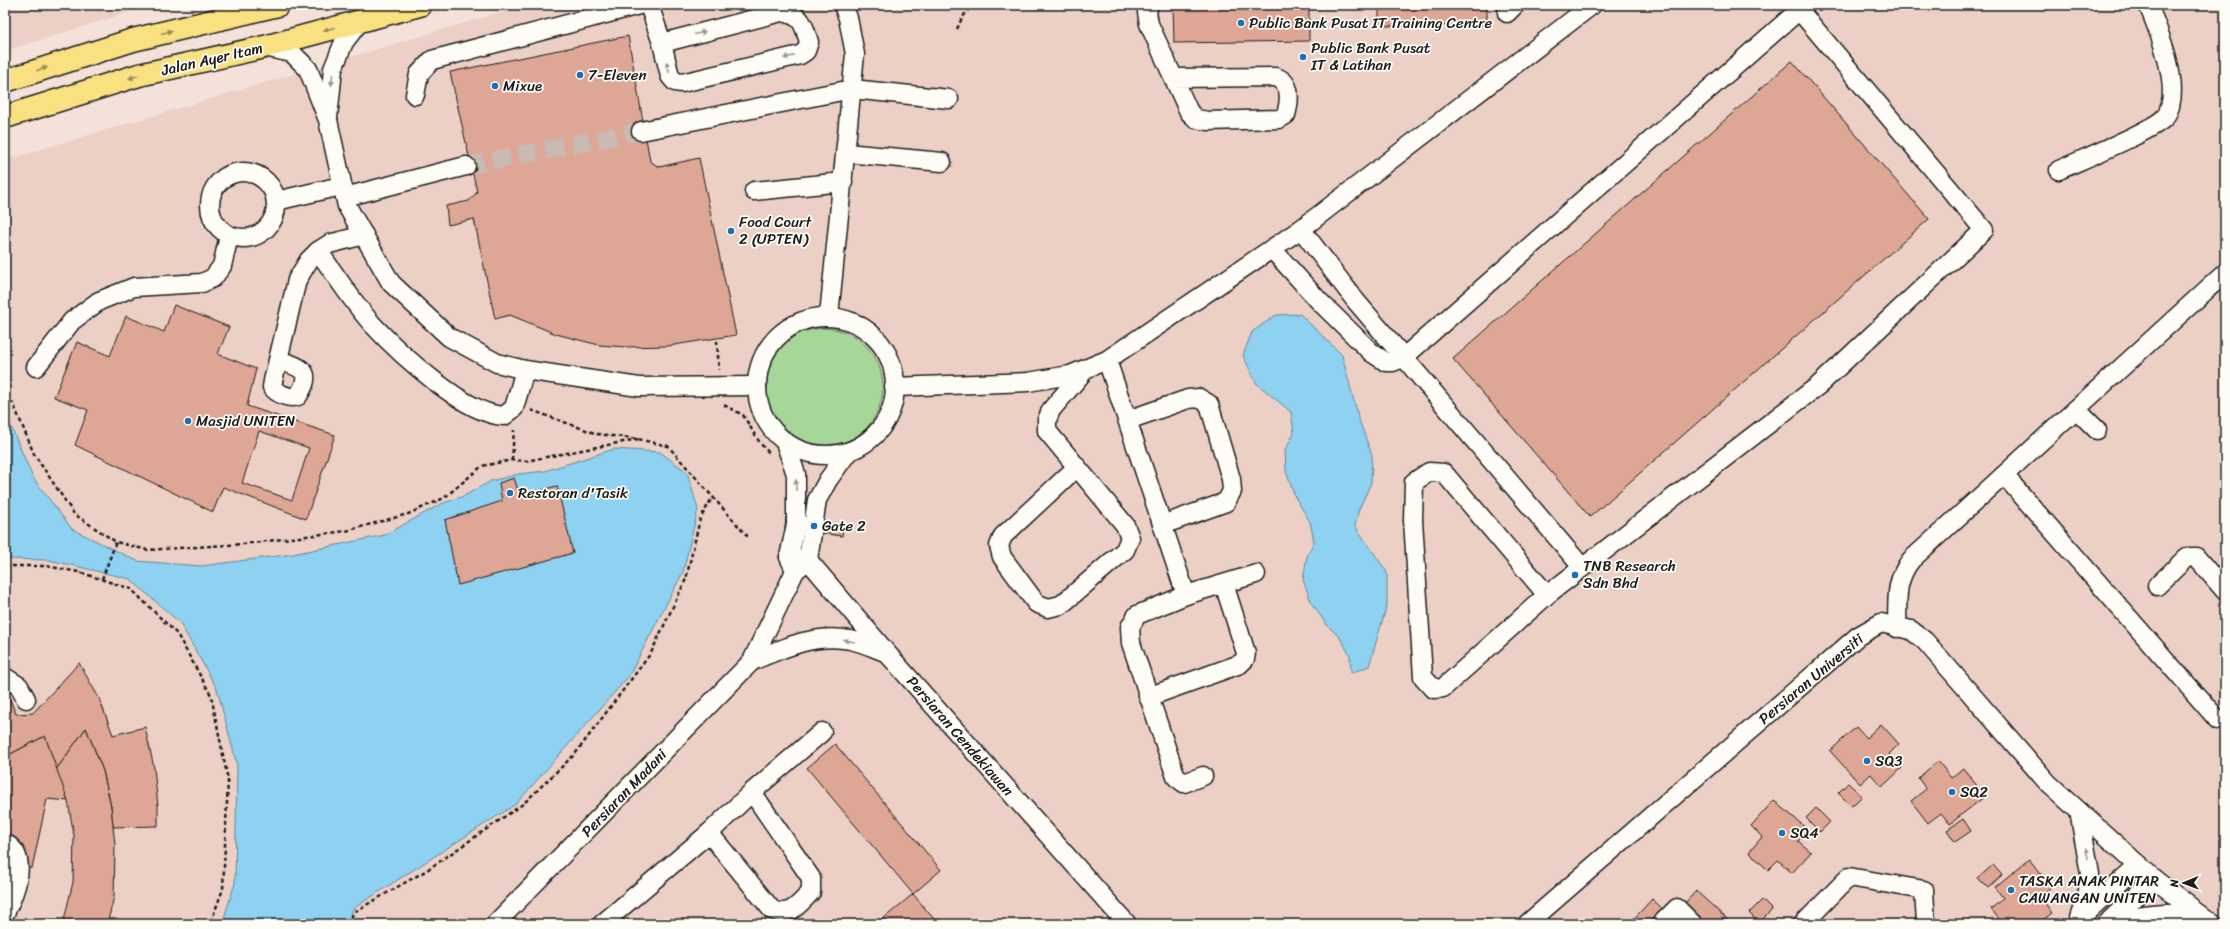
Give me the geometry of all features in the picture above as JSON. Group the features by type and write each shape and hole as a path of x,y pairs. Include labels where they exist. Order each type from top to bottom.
{"main road":[{"path":"5,81 133,40 278,5"},
{"name":"Jalan Ayer Itam","path":"5,117 139,75 264,47 420,5"}],"street":[{"path":"415,95 419,74 432,60 639,5"},
{"path":"649,5 662,43 670,76 675,82 682,83 800,54 806,51 809,42 802,22 795,14 781,12 662,43"},
{"path":"830,316 855,54 848,18 842,5"},
{"path":"1149,5 1147,12 1149,24 1173,78 1189,112 1196,119 1208,121 1279,119 1286,114 1289,106 1288,88 1284,80 1276,77 1173,78"},
{"path":"894,387 1028,382 1070,375 1107,360 1302,229 1592,5"},
{"path":"2059,170 2124,140 2158,122 2165,116 2171,95 2171,75 2166,52 2148,5"},
{"path":"1272,249 1320,302 1372,353 1386,362 1393,362 1404,357 1802,8 1984,230 1819,385 1547,595 1443,688 1434,689 1423,677 1413,520 1414,482 1429,472 1444,473 1547,595"},
{"path":"328,120 333,69 344,42 361,20"},
{"path":"264,47 292,53 308,69 328,120 347,206 391,283 449,337 497,363 525,370 639,387 756,386"},
{"path":"641,131 852,89 949,99"},
{"path":"846,153 942,162"},
{"path":"276,201 343,191 466,166"},
{"path":"245,172 255,175 265,181 272,190 276,201 272,221 267,229 249,238 229,236 220,229 213,220 210,209 211,197 216,187 223,179 233,174 245,172"},
{"path":"754,190 843,182"},
{"path":"1302,229 1355,300 1582,567"},
{"path":"278,360 297,280 309,260 328,244 364,234"},
{"path":"36,368 72,321 99,301 134,287 202,283 213,278 222,266 229,236"},
{"path":"318,251 373,325 431,379 482,412 504,416 515,406 525,370"},
{"path":"1898,628 1898,586 1902,571 1911,560 2225,273"},
{"path":"830,316 841,318 863,327 880,343 891,363 894,387 890,411 884,422 868,441 848,452 828,455 809,454 785,442 767,424 758,399 756,386 761,362 774,340 793,324 805,320 830,316"},
{"path":"1107,360 1186,595"},
{"path":"1078,467 1003,536 999,546 1002,557 1036,603 1048,608 1061,605 1125,550 1130,538 1125,525 1078,467 1048,432 1047,420 1051,410 1086,368"},
{"path":"1128,420 1188,400 1199,398 1209,404 1231,479 1232,492 1226,502 1162,525"},
{"path":"2076,409 2098,430"},
{"path":"785,442 796,474 797,563"},
{"path":"752,661 797,563 817,500 828,480 848,452"},
{"path":"2004,475 2218,720 2225,720"},
{"path":"2157,586 2187,557 2196,557 2225,591"},
{"name":"Persiaran Cendekiawan","path":"797,563 886,652 1127,924"},
{"path":"1203,776 1184,783 1176,777 1148,697 1132,643 1130,627 1137,615 1186,595 1256,574"},
{"path":"1148,697 1240,664 1245,659 1246,653 1224,584"},
{"name":"Persiaran Universiti","path":"1527,924 1858,636 1881,624 1911,630 1925,642 2048,783 2154,879 2213,924"},
{"path":"752,661 794,643 821,638 850,640 886,652"},
{"name":"Persiaran Madani","path":"495,924 752,661"},
{"path":"5,677 19,686 26,699"},
{"path":"613,920 752,792 822,732"},
{"path":"709,833 772,910 780,913 790,912 811,892 811,878 752,792"},
{"path":"2076,921 2088,891 2090,874 2079,811"},
{"path":"5,843 13,848 18,859 18,875 12,898 5,913"},
{"path":"2076,921 2139,864"},
{"path":"1803,924 1849,877 1924,890 1926,924"},
{"path":"2106,924 2154,879"},
{"path":"1661,924 1677,908 1692,924"},
{"path":"2106,924 2132,916 2161,912 2199,913"}],"path":[{"path":"958,29 962,18 972,5"},
{"path":"717,341 720,403 743,414 760,443 773,458"},
{"path":"5,397 13,403 34,454 74,514 116,542 147,550 244,544 346,531 408,514 444,498 482,466 512,460 526,461 638,439"},
{"path":"512,460 515,406 597,434 638,439 668,446 712,498 748,537"},
{"path":"348,924 354,912 427,870 523,804 575,754 651,653 686,579 700,520 712,498"},
{"path":"102,579 116,542"},
{"path":"5,566 46,566 79,572 131,589 177,634 211,695 228,780 222,889 210,924"}],"shaded area":[{"path":"5,5 153,5 5,51"},
{"path":"524,5 2225,5 2225,924 5,924 5,160"}],"green space":[{"path":"824,328 835,329 847,333 866,345 878,364 882,376 882,398 878,410 866,429 847,441 835,445 824,446 813,445 801,441 782,429 770,410 766,398 765,387 766,376 770,364 782,345 801,333 813,329"}],"water":[{"path":"1300,314 1342,355 1359,420 1372,455 1371,483 1359,509 1355,526 1387,572 1387,605 1369,666 1351,673 1350,655 1340,638 1327,625 1312,604 1303,580 1307,556 1314,541 1310,522 1295,497 1286,471 1285,450 1294,433 1291,412 1256,383 1243,355 1252,332 1276,315"},
{"path":"5,412 33,478 72,529 137,561 201,566 293,554 385,535 441,504 464,496 491,481 519,474 545,471 614,449 660,452 687,472 698,509 683,572 629,676 516,804 354,908 345,924 222,924 235,883 237,765 217,689 180,623 130,579 49,560 5,559"}],"building":[{"name":"Public Bank Pusat IT Training Centre","path":"1173,5 1309,5 1309,41 1174,43"},
{"name":"Public Bank Pusat IT Training Centre","path":"1379,5 1487,5 1487,25 1379,26"},
{"path":"628,36 650,161 659,167 699,158 736,335 668,346 625,347 599,345 556,334 510,315 495,319 474,219 448,225 446,206 469,201 477,192 450,72"},
{"path":"1792,61 1929,219 1590,517 1453,359"},
{"name":"Masjid UNITEN","path":"174,305 229,327 218,354 256,369 247,406 335,435 306,519 223,487 213,512 75,445 88,410 54,397 77,342 110,356 126,316 164,332","holes":["259,431 309,448 292,500 242,483"]},
{"path":"514,478 520,496 557,486 573,553 458,585 445,520 502,501 499,483"},
{"name":"Gate 2","path":"786,517 843,525 842,536 785,528"},
{"path":"79,663 99,698 113,735 145,727 154,768 158,806 158,826 113,827 111,807 103,771 86,728 56,770 45,736 5,757 5,698 8,695 16,714 33,713"},
{"name":"SQ3","path":"1881,724 1899,744 1889,754 1902,768 1882,787 1871,774 1860,784 1830,751 1856,727 1866,738"},
{"path":"86,728 103,771 111,807 115,845 114,897 107,924 63,924 73,882 74,836 68,801 56,770"},
{"path":"45,736 68,801 47,799 32,868 5,869 5,757"},
{"path":"835,744 941,870 913,894 807,768"},
{"name":"SQ2","path":"1938,761 1951,778 1963,768 1985,796 1950,824 1941,813 1928,823 1911,801 1926,789 1918,778"},
{"path":"1848,783 1862,796 1852,806 1838,793"},
{"name":"SQ4","path":"1774,800 1808,830 1798,841 1811,852 1792,873 1778,860 1768,870 1749,852 1762,837 1751,826"},
{"path":"1816,808 1830,822 1820,832 1806,818"},
{"path":"1963,819 1971,831 1955,842 1947,830"},
{"path":"2029,859 2051,887 2040,896 2052,913 2038,924 2027,924 2023,919 2016,924 2003,924 1991,909 2003,898 1995,887"},
{"path":"1993,865 2002,875 1988,888 1978,878"},
{"path":"1696,891 1727,919 1723,924 1706,924 1684,904"},
{"path":"913,894 938,924 877,924"},
{"path":"1652,899 1665,911 1653,924 1629,924"},
{"path":"1762,900 1772,910 1759,923 1749,913"}],"tunnel":[{"path":"466,166 641,131"}],"place":[{"name":"Public Bank Pusat IT Training Centre","path":"1241,23"},
{"name":"Public Bank Pusat IT & Latihan","path":"1303,57"},
{"name":"7-Eleven","path":"580,75"},
{"name":"Mixue","path":"495,86"},
{"name":"Food Court 2 (UPTEN)","path":"731,231"},
{"name":"Masjid UNITEN","path":"188,421"},
{"name":"Restoran d'Tasik","path":"510,493"},
{"name":"Gate 2","path":"814,526"},
{"name":"TNB Research Sdn Bhd","path":"1575,575"},
{"name":"SQ3","path":"1867,761"},
{"name":"SQ2","path":"1952,792"},
{"name":"SQ4","path":"1782,833"},
{"name":"TASKA ANAK PINTAR CAWANGAN UNITEN","path":"2011,890"}]}
